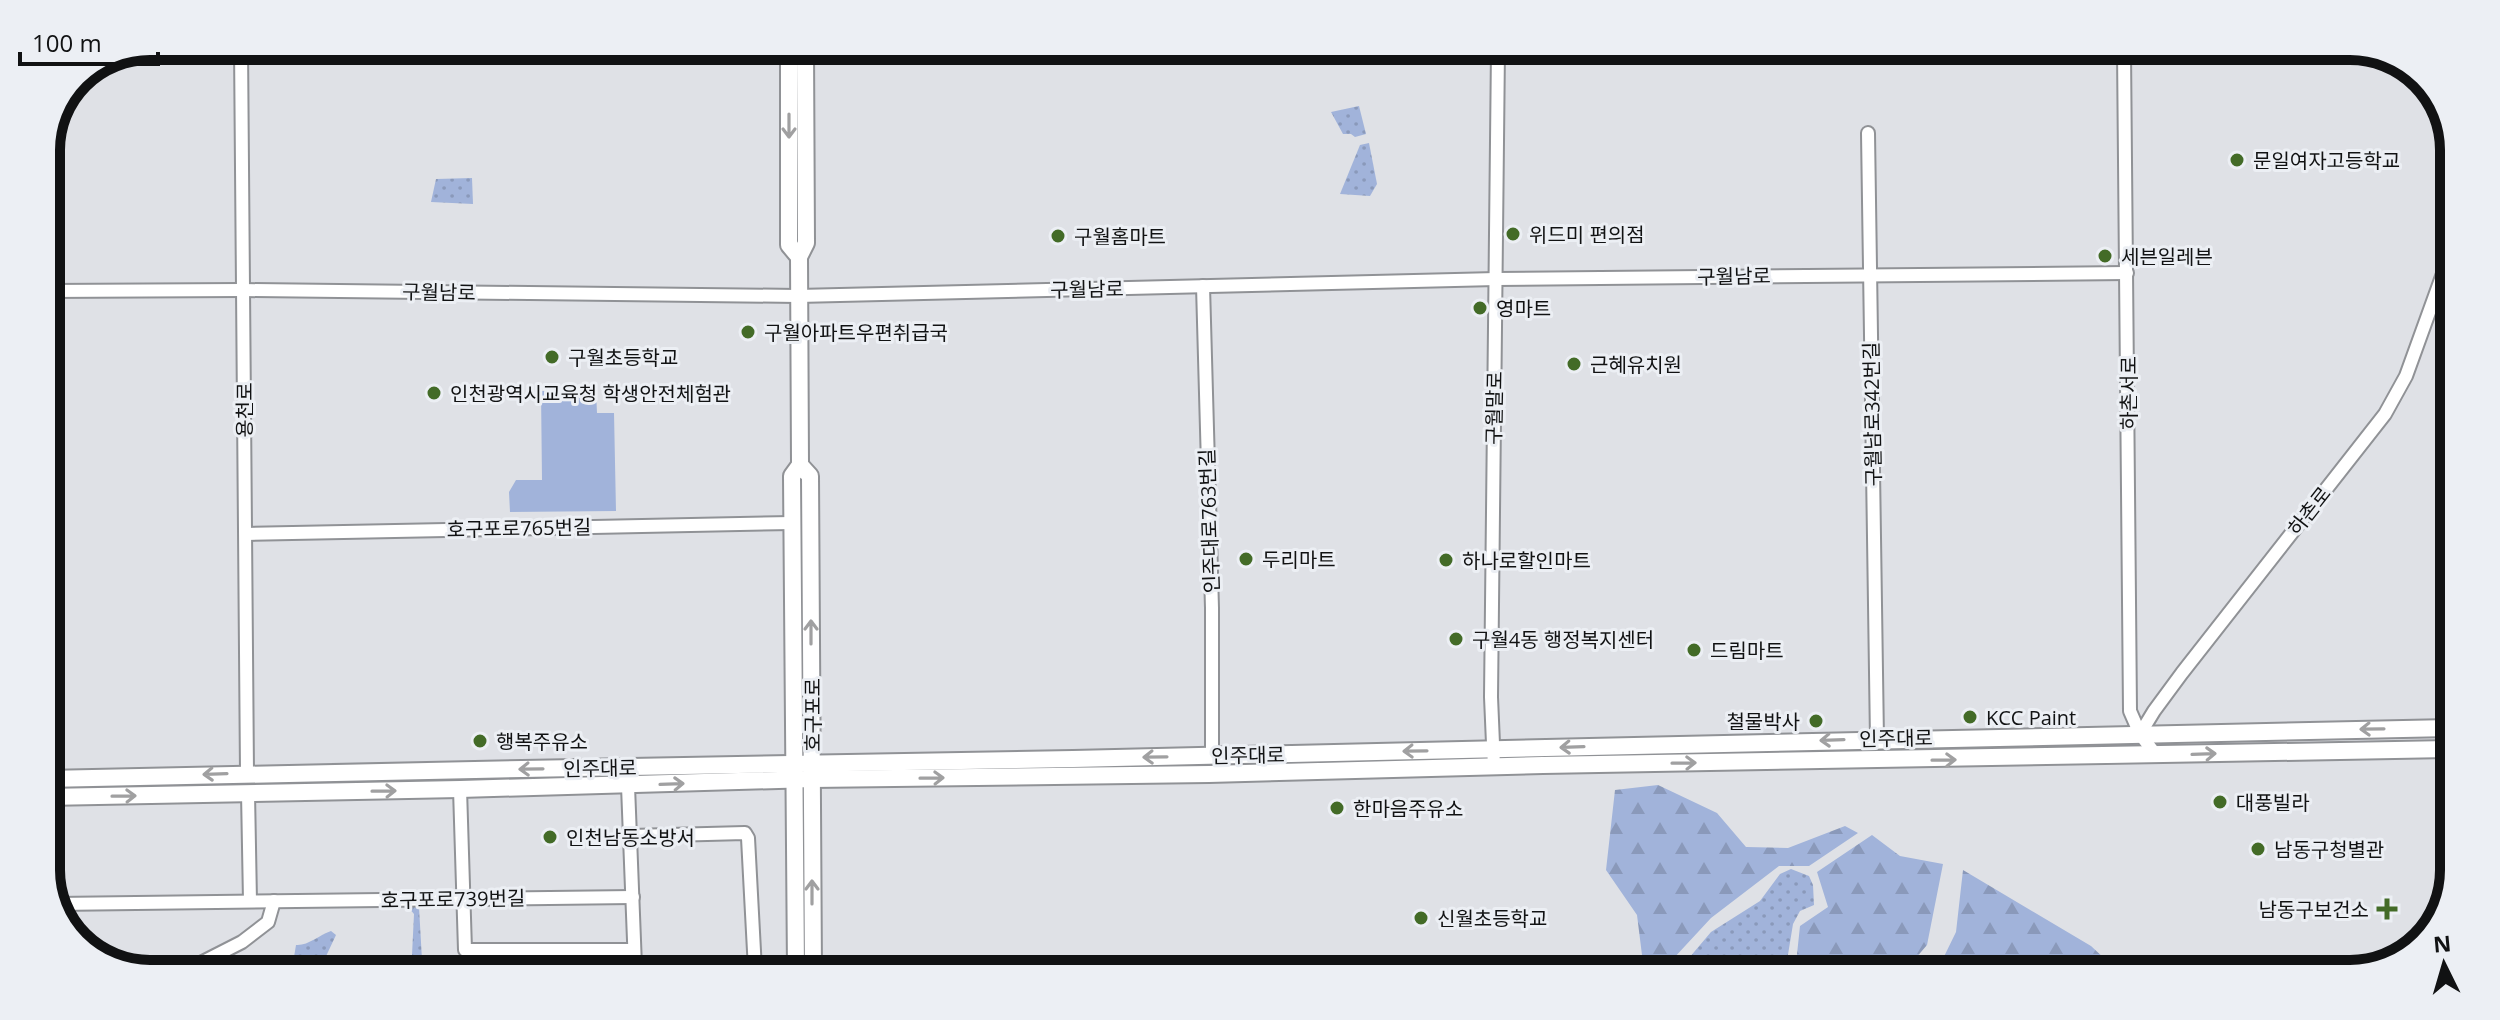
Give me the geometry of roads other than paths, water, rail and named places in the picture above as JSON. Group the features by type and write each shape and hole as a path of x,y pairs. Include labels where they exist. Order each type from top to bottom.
{"main road":[{"name":"호구포로","path":"789,60 789,245 799,257"},
{"name":"호구포로","path":"796,960 792,476 800,465 798,296 799,257 806,243 805,60"},
{"name":"호구포로","path":"800,465 810,476 813,960"},
{"name":"인주대로","path":"60,797 628,786 812,771 1212,756 2440,728"},
{"name":"인주대로","path":"812,771 1209,774 2440,749"},
{"name":"인주대로","path":"60,779 247,773 794,772"}],"street":[{"name":"용천로","path":"241,60 247,773"},
{"name":"구월말로","path":"1494,767 1491,697 1498,60"},
{"name":"하촌서로","path":"2124,60 2130,711 2140,734"},
{"name":"구월남로342번길","path":"1868,133 1877,739"},
{"name":"구월남로","path":"60,291 798,296 1496,279 2127,273"},
{"name":"하촌로","path":"2140,734 2182,673 2385,414 2406,376 2440,282"},
{"name":"인주대로763번길","path":"1203,286 1212,608 1212,756"},
{"name":"호구포로765번길","path":"246,534 792,523"},
{"path":"2140,734 2156,755"},
{"path":"628,786 635,960"},
{"path":"460,789 465,950 634,950"},
{"path":"248,793 250,901"},
{"path":"631,836 745,833 748,838 754,960"},
{"name":"호구포로739번길","path":"67,904 633,897"},
{"path":"207,960 242,942 268,922 274,901"}],"place":[{"name":"문일여자고등학교","path":"2237,160"},
{"name":"위드미 편의점","path":"1513,234"},
{"name":"구월홈마트","path":"1058,236"},
{"name":"세븐일레븐","path":"2105,256"},
{"name":"영마트","path":"1480,308"},
{"name":"구월아파트우편취급국","path":"748,332"},
{"name":"구월초등학교","path":"552,357"},
{"name":"근혜유치원","path":"1574,364"},
{"name":"인천광역시교육청 학생안전체험관","path":"434,393"},
{"name":"두리마트","path":"1246,559"},
{"name":"하나로할인마트","path":"1446,560"},
{"name":"구월4동 행정복지센터","path":"1456,639"},
{"name":"드림마트","path":"1694,650"},
{"name":"KCC Paint","path":"1970,717"},
{"name":"철물박사","path":"1816,721"},
{"name":"행복주유소","path":"480,741"},
{"name":"대풍빌라","path":"2220,802"},
{"name":"한마음주유소","path":"1337,808"},
{"name":"인천남동소방서","path":"550,837"},
{"name":"남동구청별관","path":"2258,849"},
{"name":"남동구보건소","path":"2387,909"},
{"name":"신월초등학교","path":"1421,918"}]}
